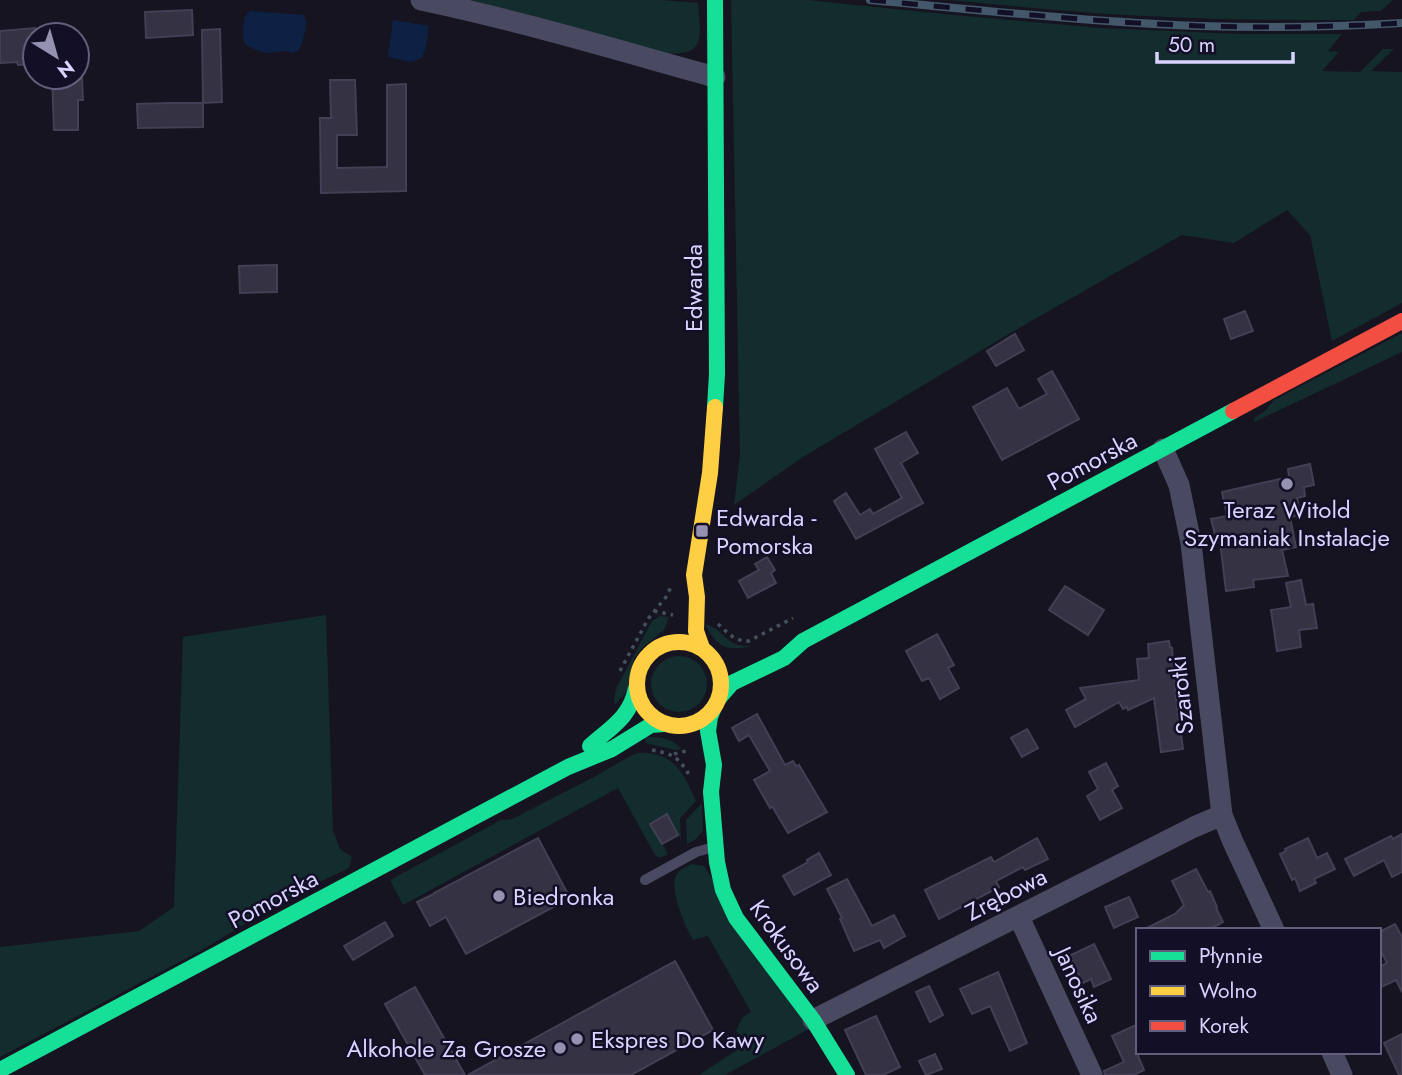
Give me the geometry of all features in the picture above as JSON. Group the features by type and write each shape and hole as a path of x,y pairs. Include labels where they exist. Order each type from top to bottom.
{"street":[{"path":"421,0 531,25 715,77"},
{"name":"Edwarda","path":"706,651 696,631 697,597 694,575 711,464 717,374 715,0"},
{"name":"Pomorska","path":"717,703 734,681 782,660 803,641 1402,321"},
{"name":"Szarotki","path":"1163,449 1179,485 1191,543 1222,815 1273,928"},
{"name":"Edwarda","path":"677,590 694,575"},
{"path":"673,620 664,642 649,653 639,669 636,688 642,706 656,719 681,731 686,745"},
{"path":"657,647 675,641 693,644 722,658 731,658"},
{"name":"Pomorska","path":"759,645 803,641"},
{"path":"669,725 692,724 708,714 717,703 721,679 715,662 706,651"},
{"name":"Pomorska","path":"568,767 630,710 635,700 636,688"},
{"name":"Krokusowa","path":"717,703 709,723 714,765 711,792 723,890 736,918 754,946 813,1020 847,1075"},
{"name":"Pomorska","path":"0,1070 568,767 612,749 651,725 669,725"},
{"name":"Krokusowa","path":"699,768 711,792"},
{"name":"Zrębowa","path":"813,1020 1222,815"},
{"name":"Janosika","path":"1018,917 1092,1075"},
{"path":"1333,1054 1342,1075"}],"lane":[{"path":"645,880 696,852 717,847"}],"path":[{"path":"617,676 654,611 666,597 677,590"},
{"path":"654,611 673,620"},
{"path":"713,620 739,640 759,645 798,616"},
{"path":"672,755 686,745"}],"green space":[{"path":"463,0 662,0 698,3 698,43 686,52 661,53"},
{"path":"731,0 808,0 1101,28 1240,34 1342,34 1328,51 1339,52 1322,71 1360,72 1383,49 1394,49 1371,71 1402,72 1402,303 1332,341 1310,235 1287,210 1234,243 1182,235 803,457 734,505 740,455"},
{"path":"948,0 1393,0 1381,11 1361,12 1354,20 1139,16"},
{"path":"1402,333 1402,352 1254,422 1254,418 1265,411 1274,400"},
{"path":"326,615 333,830 340,849 352,857 349,868 296,893 202,950 0,1057 0,947 139,931 174,907 183,637"},
{"path":"660,616 669,617 664,630 635,657 628,690 615,705 616,689 652,621"},
{"path":"705,624 731,642 752,646 729,648 723,646"},
{"path":"673,656 685,656 695,660 703,668 707,684 703,700 695,708 685,712 673,712 663,708 655,700 651,690 651,678 655,668 663,660"},
{"path":"645,737 665,738 682,749 675,750 646,743"},
{"path":"637,753 660,756 676,765 696,801 680,818 681,840 667,814 651,823 668,854 662,857 655,855 618,788 403,905 390,880 501,820 512,819"},
{"path":"702,803 703,831 687,844 686,820"},
{"path":"692,864 704,866 809,1029 725,1075 699,1075 740,1048 745,1039 736,1031 742,1018 751,1012 708,936 693,940 682,917 676,897 675,880 680,870"}],"water":[{"path":"250,11 304,15 306,28 298,51 265,53 247,46 243,32 245,17"},
{"path":"393,20 429,26 422,58 411,62 388,57"}],"building":[{"path":"192,10 193,35 146,38 145,12"},
{"path":"21,29 21,65 17,62 0,63 0,31"},
{"path":"220,29 222,102 203,103 202,30"},
{"path":"330,80 355,80 357,135 337,135 337,168 387,167 387,85 406,84 406,191 321,193 320,118 331,118"},
{"path":"53,91 83,91 83,100 78,100 78,130 54,130"},
{"path":"203,103 203,127 138,128 137,104"},
{"path":"277,265 277,292 240,293 239,266"},
{"path":"1245,311 1253,331 1231,339 1224,319"},
{"path":"1015,334 1024,350 996,366 987,351"},
{"path":"1052,371 1079,419 1002,460 973,407 1007,388 1019,409 1047,394 1038,379"},
{"path":"906,432 918,453 901,463 923,503 856,539 834,501 846,493 860,515 870,509 873,514 902,498 875,449"},
{"path":"1310,464 1314,485 1304,487 1305,496 1297,498 1300,515 1290,517 1296,547 1282,550 1288,576 1253,580 1254,587 1226,591 1220,542 1217,543 1211,519 1227,516 1222,492 1289,477 1288,469"},
{"path":"767,557 775,570 771,573 776,583 748,598 739,581 759,570 755,564"},
{"path":"1301,580 1306,605 1313,604 1317,628 1299,630 1301,647 1277,651 1271,610 1291,607 1286,583"},
{"path":"1065,586 1104,610 1088,635 1049,610"},
{"path":"937,634 954,665 948,668 959,688 940,699 929,678 922,681 906,651"},
{"path":"1169,641 1183,749 1161,752 1154,698 1128,710 1127,707 1123,709 1119,702 1075,727 1066,710 1086,699 1080,688 1139,680 1137,659 1149,658 1148,644"},
{"path":"757,714 785,765 793,761 796,766 799,765 827,812 788,833 754,780 770,771 749,735 739,741 732,728"},
{"path":"1027,729 1038,748 1022,757 1011,738"},
{"path":"1106,763 1118,786 1112,790 1122,808 1100,820 1087,796 1098,789 1089,772"},
{"path":"667,814 678,835 662,844 650,824"},
{"path":"1402,834 1402,872 1392,877 1384,860 1354,876 1345,859 1391,836 1393,839"},
{"name":"Biedronka","path":"538,838 570,898 466,954 446,917 430,926 417,902"},
{"path":"1037,838 1048,859 1025,870 1023,867 996,881 999,887 939,919 925,890 991,857 994,862"},
{"path":"1308,838 1317,858 1327,853 1335,869 1314,879 1316,883 1300,891 1280,854"},
{"path":"819,853 831,875 794,895 783,876"},
{"path":"1196,869 1208,892 1210,891 1223,922 1212,928 1147,928 1175,914 1184,905 1172,881"},
{"path":"847,879 872,926 894,915 905,936 884,948 880,940 854,951 840,919 842,918 827,889"},
{"path":"1129,897 1138,917 1114,928 1105,907"},
{"path":"385,922 393,936 353,960 344,946"},
{"path":"1395,924 1402,937 1402,992 1396,980 1381,987 1381,966 1387,963 1381,951 1381,931"},
{"path":"1094,944 1111,979 1094,987 1091,979 1083,983 1069,956"},
{"path":"675,961 713,1030 631,1075 468,1075"},
{"path":"998,972 1027,1043 1010,1051 990,1006 972,1014 960,989"},
{"path":"929,986 943,1015 930,1022 916,992"},
{"path":"415,987 465,1075 425,1075 385,1004"},
{"path":"876,1016 900,1067 883,1075 866,1075 845,1030"},
{"path":"1136,1025 1136,1054 1144,1070 1134,1075 1105,1075 1104,1071 1124,1062 1112,1036"},
{"path":"1402,1034 1402,1075 1399,1075 1384,1043"},
{"path":"935,1054 942,1069 926,1075 919,1061"}],"railway":[{"path":"870,0 1076,19 1200,26 1301,27 1402,23"}],"traffic: fast":[{"path":"715,0 715,407"},
{"path":"719,698 732,683 784,658 803,641 1233,411"},
{"path":"590,746 624,715 636,688"},
{"path":"714,707 708,731 714,765 711,792 717,862 723,890 736,918 813,1020 847,1075"},
{"path":"0,1070 568,767 612,749 651,725 664,724"}],"traffic: slow":[{"path":"702,648 696,631 697,597 694,575 710,473 715,407"},
{"path":"671,642 687,642 703,649 714,660 721,676 721,684 718,700 709,714 687,726 671,726 655,719 644,708 637,692 637,676 644,660 655,649 671,642"}],"traffic: jam":[{"path":"1233,411 1402,321"}],"place":[{"name":"Teraz Witold Szymaniak Instalacje","path":"1287,484"},
{"name":"Edwarda - Pomorska","path":"702,531"},
{"name":"Biedronka","path":"499,896"},
{"name":"Ekspres Do Kawy","path":"577,1039"},
{"name":"Alkohole Za Grosze","path":"560,1048"}]}
